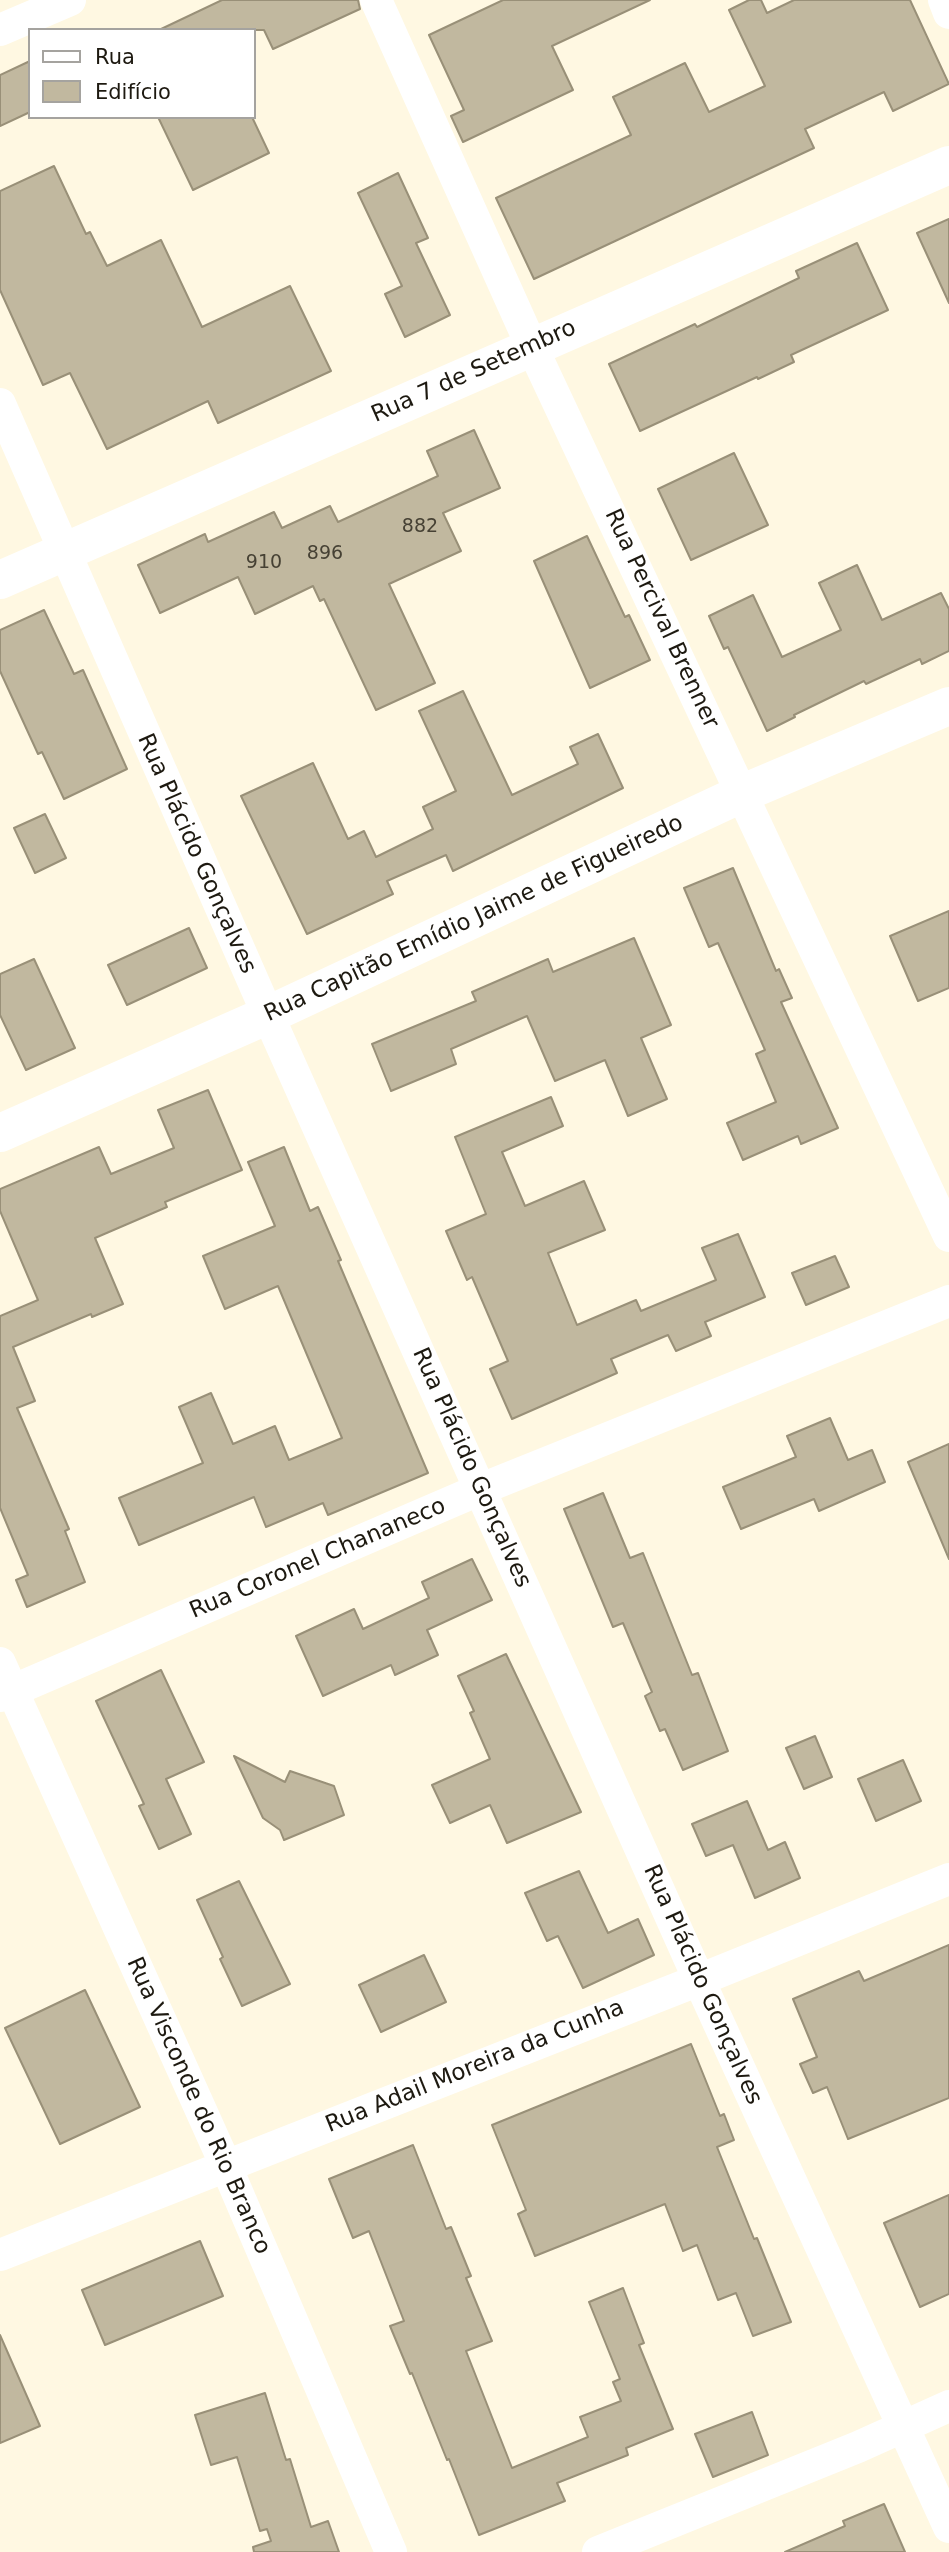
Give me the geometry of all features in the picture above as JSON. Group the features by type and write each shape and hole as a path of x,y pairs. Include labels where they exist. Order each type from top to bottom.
{"main road":[{"name":"Rua 7 de Setembro","path":"0,580 949,165"},
{"name":"Rua Capitão Emídio Jaime de Figueiredo","path":"0,1133 268,1015 743,793 949,706"}],"street":[{"path":"0,30 70,0"},
{"name":"Rua Percival Brenner","path":"376,0 532,347 949,1236"},
{"path":"944,0 949,13"},
{"name":"Rua Plácido Gonçalves","path":"0,404 268,1015 699,1980 949,2528"},
{"name":"Rua Coronel Chananeco","path":"4,1683 949,1301"},
{"name":"Rua Visconde do Rio Branco","path":"4,1683 226,2166 391,2552"},
{"name":"Rua Adail Moreira da Cunha","path":"0,2255 949,1879"},
{"path":"598,2552 903,2428 949,2406"}],"building":[{"path":"222,0 358,0 360,9 273,49 264,30 256,28 163,28"},
{"path":"503,0 650,0 552,46 573,90 463,142 451,116 464,110 429,35"},
{"path":"749,0 761,0 767,13 794,0 910,0 949,84 893,111 884,92 805,129 814,148 534,279 496,198 631,135 613,97 685,63 709,112 765,86 729,10"},
{"path":"28,62 28,113 0,126 0,75"},
{"path":"159,119 253,119 269,153 193,190"},
{"path":"54,166 86,234 90,232 107,266 161,240 202,327 290,286 331,371 218,423 208,401 107,449 70,373 43,385 0,290 0,191"},
{"path":"398,173 428,238 416,243 450,315 405,337 385,294 402,286 358,193"},
{"path":"949,219 949,303 917,233"},
{"path":"857,243 888,310 791,355 794,362 640,431 609,364 695,324 697,327 799,278 796,271"},
{"path":"474,430 500,488 443,513 461,551 389,584 435,683 376,710 324,599 320,601 313,586 255,614 238,577 160,613 138,565 205,534 208,542 274,512 282,528 330,506 338,522 438,476 427,451"},
{"path":"734,453 768,525 691,560 658,489"},
{"path":"587,536 625,617 629,615 650,660 590,688 534,561"},
{"path":"857,565 882,620 941,593 949,609 949,651 922,664 920,659 866,684 864,681 767,731 728,647 724,649 709,616 753,595 782,657 841,630 819,583"},
{"path":"44,610 74,674 83,670 127,769 64,799 42,752 38,754 0,671 0,630"},
{"path":"463,691 512,795 578,764 570,747 598,734 623,788 453,871 446,855 387,881 393,894 307,934 241,796 313,763 348,839 364,831 376,857 433,829 423,807 456,791 419,711"},
{"path":"45,814 66,858 35,873 14,828"},
{"path":"733,868 776,971 779,969 792,998 781,1002 838,1128 801,1144 798,1136 743,1160 727,1123 776,1102 756,1054 765,1050 718,943 709,947 684,888"},
{"path":"949,911 949,988 918,1001 890,936"},
{"path":"189,928 207,968 127,1005 108,965"},
{"path":"634,938 671,1025 641,1038 667,1099 628,1116 605,1060 555,1081 527,1016 451,1049 456,1064 391,1091 372,1044 476,1001 472,992 548,959 553,972"},
{"path":"34,959 75,1048 26,1070 0,1015 0,974"},
{"path":"208,1090 242,1170 165,1202 167,1207 95,1238 123,1304 92,1317 91,1314 13,1347 35,1401 17,1408 69,1529 65,1531 85,1582 27,1607 16,1580 28,1575 0,1508 0,1316 38,1300 0,1211 0,1189 99,1147 111,1174 174,1148 158,1110"},
{"path":"551,1097 563,1126 502,1152 525,1206 584,1181 605,1230 548,1253 577,1325 636,1300 641,1311 716,1280 702,1248 738,1234 765,1297 705,1322 711,1336 676,1351 668,1335 611,1359 617,1373 512,1419 490,1369 508,1361 472,1277 467,1280 446,1231 486,1214 455,1137"},
{"path":"284,1147 310,1211 318,1207 341,1260 338,1261 428,1473 328,1515 323,1503 266,1527 254,1497 139,1545 119,1498 203,1463 179,1407 211,1393 233,1444 275,1426 289,1460 342,1438 278,1286 225,1309 203,1256 275,1226 248,1162"},
{"path":"835,1256 849,1287 806,1305 792,1273"},
{"path":"830,1418 848,1460 872,1450 885,1482 819,1511 814,1499 741,1529 723,1487 796,1457 787,1436"},
{"path":"949,1444 949,1559 908,1462"},
{"path":"603,1493 630,1558 643,1553 692,1675 698,1673 728,1751 683,1770 665,1729 660,1731 645,1696 652,1692 623,1623 613,1627 564,1509"},
{"path":"472,1559 492,1600 427,1630 438,1655 395,1675 391,1665 323,1696 296,1636 354,1609 363,1629 429,1598 422,1582"},
{"path":"506,1654 581,1812 507,1843 490,1805 450,1823 432,1785 490,1759 470,1713 474,1711 458,1676"},
{"path":"161,1670 204,1762 166,1779 191,1834 159,1849 139,1806 144,1804 96,1701"},
{"path":"815,1736 832,1777 804,1789 786,1748"},
{"path":"234,1756 285,1782 290,1771 334,1786 344,1815 284,1840 280,1830 263,1818"},
{"path":"903,1760 921,1801 876,1821 858,1779"},
{"path":"747,1801 768,1850 785,1842 800,1878 755,1898 733,1845 706,1856 692,1824"},
{"path":"579,1871 608,1933 638,1919 654,1955 583,1988 558,1936 547,1941 525,1893"},
{"path":"239,1881 290,1984 242,2006 197,1900"},
{"path":"949,1945 949,2098 848,2139 827,2087 813,2093 800,2064 817,2057 793,1999 859,1971 864,1981"},
{"path":"424,1955 446,2002 381,2032 359,1985"},
{"path":"85,1990 140,2107 60,2144 5,2028"},
{"path":"691,2044 720,2116 724,2114 734,2140 717,2147 791,2322 753,2336 736,2293 718,2300 697,2245 683,2251 665,2204 535,2256 518,2214 526,2210 492,2125"},
{"path":"413,2145 446,2229 451,2227 471,2276 466,2278 492,2341 466,2351 512,2468 588,2437 580,2417 621,2401 613,2382 620,2379 589,2302 623,2288 644,2343 639,2345 673,2429 626,2448 628,2455 557,2483 565,2501 479,2535 449,2459 447,2460 390,2326 404,2321 369,2231 353,2238 329,2179"},
{"path":"949,2195 949,2294 920,2307 884,2223"},
{"path":"200,2241 223,2296 105,2345 82,2290"},
{"path":"0,2335 40,2426 0,2443"},
{"path":"265,2393 286,2460 290,2459 311,2527 328,2521 339,2552 254,2552 253,2547 271,2541 267,2529 260,2531 237,2457 211,2465 195,2415"},
{"path":"752,2412 768,2455 713,2477 695,2434"},
{"path":"884,2504 905,2552 785,2552 845,2526 843,2521"}]}
